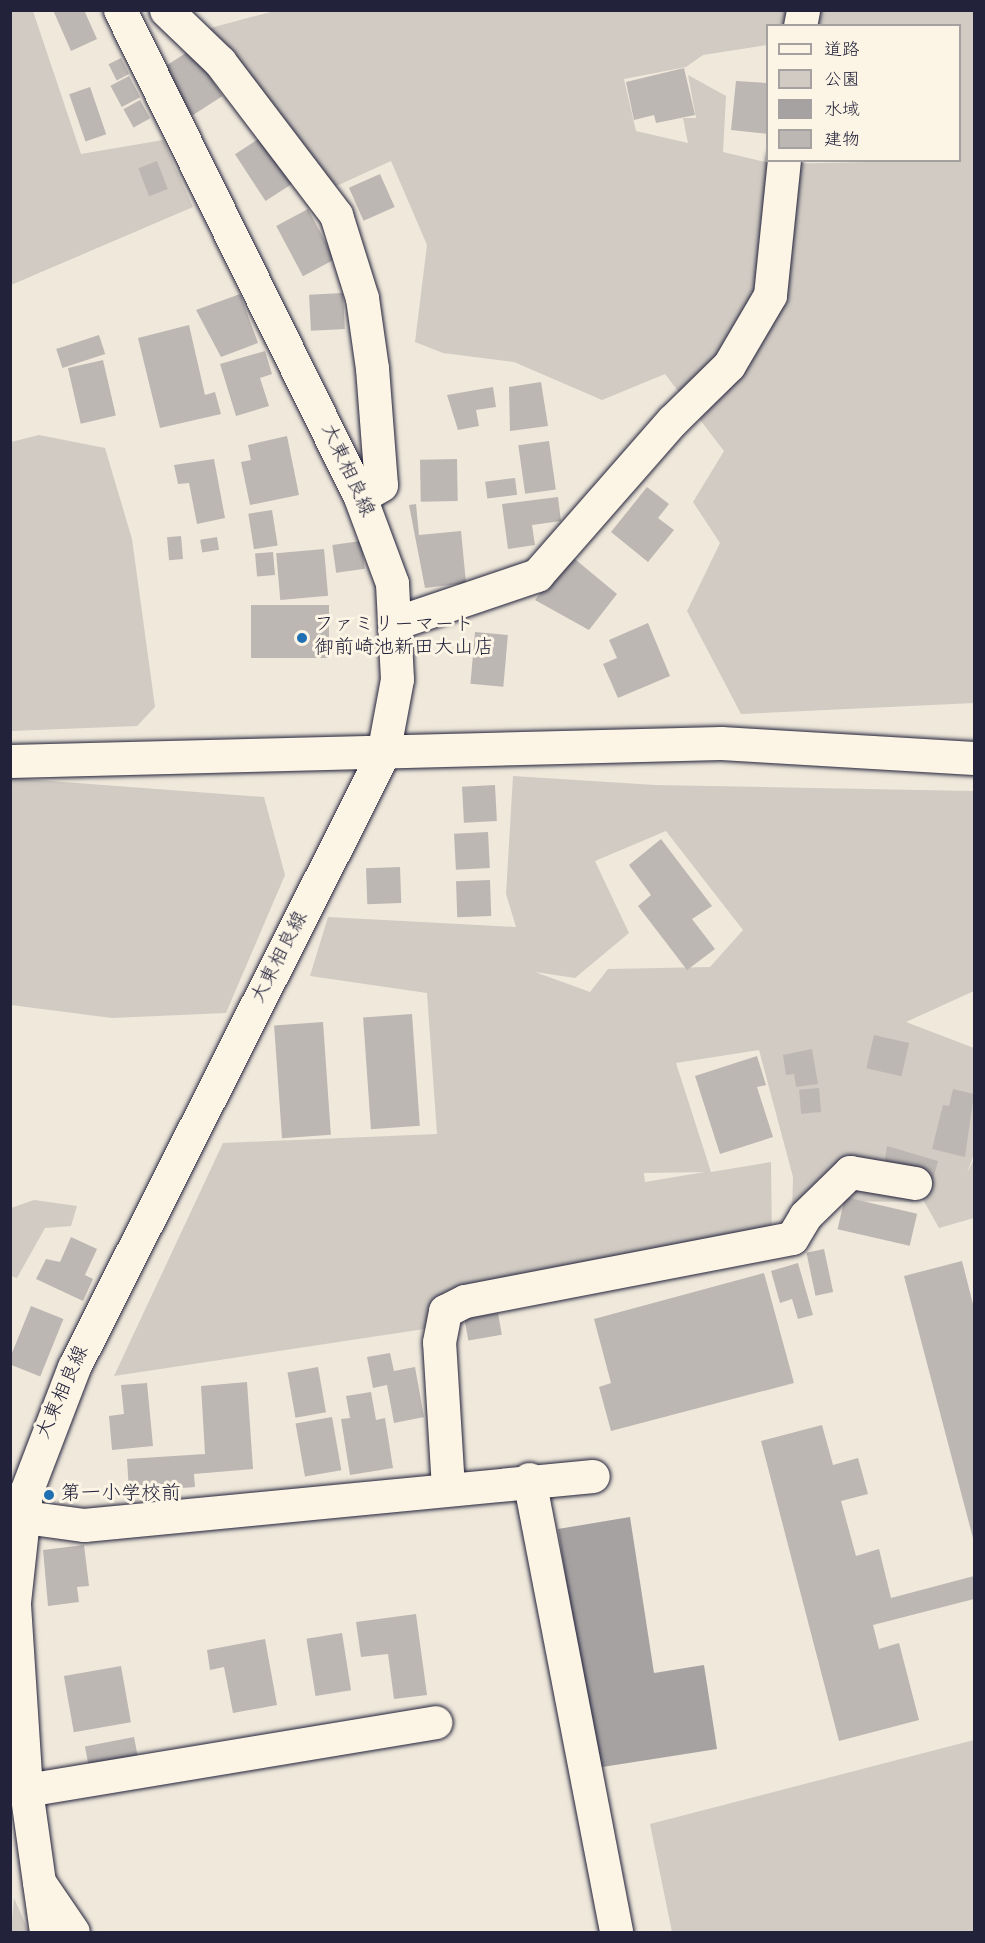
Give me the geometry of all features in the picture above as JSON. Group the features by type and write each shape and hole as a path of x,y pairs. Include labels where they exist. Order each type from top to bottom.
{"street":[{"name":"大東相良線","path":"46,1932 26,1790 14,1602 16,1514 41,1443 74,1367 383,754 397,679 398,622 392,583 360,497 120,10"},
{"path":"166,10 220,62 336,215 362,298 372,368 381,485 360,497"},
{"path":"398,622 537,575 672,421 729,365 770,295 784,162"},
{"path":"10,761 383,754 721,743 975,758"},
{"path":"448,1488 439,1342 445,1311 465,1301 792,1238 805,1216 850,1172 915,1183"},
{"path":"16,1514 84,1525 529,1479 593,1476"},
{"path":"529,1479 616,1932"},
{"path":"26,1790 435,1722"},
{"path":"39,1882 73,1932"}],"green space":[{"path":"278,10 796,11 792,24 766,24 766,45 703,55 686,67 624,79 636,131 688,143 683,118 696,118 688,75 726,96 723,152 774,164 961,162 961,24 800,24 803,11 974,11 974,703 741,714 687,611 720,543 693,502 724,451 665,374 602,400 514,362 443,353 415,342 427,245 391,161 332,188 199,31"},
{"path":"11,11 33,11 81,154 163,140 193,207 11,285"},
{"path":"39,435 105,448 132,539 155,707 137,726 11,731 11,442"},
{"path":"513,776 655,785 974,791 974,991 906,1022 974,1048 974,1154 967,1173 974,1159 974,1218 939,1228 917,1189 913,1202 826,1201 792,1216 793,1177 759,1050 676,1063 711,1172 771,1162 772,1242 444,1298 431,1328 114,1376 223,1143 437,1134 427,993 310,976 328,917 516,927 506,894","holes":["666,831 743,930 710,967 608,969 590,992 535,972 575,978 629,933 595,861","705,1172 645,1182 644,1174 644,1173"]},
{"path":"11,778 264,797 285,875 226,1013 112,1018 11,1005"},
{"path":"34,1200 77,1206 71,1226 45,1228 17,1278 11,1276 11,1208"},
{"path":"974,1740 974,1932 672,1932 650,1824"},
{"path":"14,1898 29,1932 11,1932"}],"water":[{"path":"630,1517 654,1673 704,1665 717,1749 596,1768 558,1529"}],"building":[{"path":"53,10 84,10 97,39 71,51"},
{"path":"192,49 222,96 192,116 162,69"},
{"path":"121,58 129,74 117,80 109,64"},
{"path":"684,68 695,115 656,123 654,115 634,120 626,82"},
{"path":"129,76 140,97 122,107 110,86"},
{"path":"736,81 766,83 766,134 731,130"},
{"path":"90,87 106,134 85,141 69,94"},
{"path":"140,100 150,118 134,128 123,109"},
{"path":"266,134 296,181 265,201 235,154"},
{"path":"157,161 168,189 149,196 138,168"},
{"path":"380,174 395,207 364,221 349,188"},
{"path":"308,209 335,259 303,276 276,226"},
{"path":"343,293 345,329 311,331 309,295"},
{"path":"240,294 258,343 221,357 196,310"},
{"path":"189,325 205,395 215,392 221,414 160,428 138,338"},
{"path":"99,335 105,354 62,368 56,349"},
{"path":"265,351 272,374 260,378 269,406 236,416 220,364"},
{"path":"103,360 116,416 81,424 68,368"},
{"path":"541,382 548,426 510,431 509,387"},
{"path":"493,387 496,407 476,410 479,426 458,430 447,395"},
{"path":"287,436 299,495 250,505 241,462 251,460 248,445"},
{"path":"549,441 556,490 525,494 518,445"},
{"path":"214,459 225,518 197,524 189,483 178,484 174,465"},
{"path":"457,459 458,501 421,502 420,460"},
{"path":"515,478 517,495 487,499 485,482"},
{"path":"647,487 669,504 658,518 674,530 648,562 611,532"},
{"path":"558,497 561,521 532,525 535,545 508,549 502,504"},
{"path":"416,504 419,535 461,531 466,583 425,588 409,505"},
{"path":"272,510 278,546 254,549 248,514"},
{"path":"181,536 183,559 169,560 167,537"},
{"path":"217,537 219,550 202,552 200,540"},
{"path":"361,541 365,569 336,573 332,545"},
{"path":"324,549 328,596 280,600 276,553"},
{"path":"273,552 275,575 257,576 255,554"},
{"path":"570,555 617,594 589,630 535,600"},
{"path":"251,605 329,605 329,658 251,658"},
{"path":"648,623 670,676 618,698 603,664 617,658 609,640"},
{"path":"475,632 508,635 503,687 470,684"},
{"path":"495,785 497,821 464,823 462,787"},
{"path":"488,832 490,868 456,870 454,834"},
{"path":"661,839 712,906 692,919 715,949 687,970 638,906 651,895 629,865"},
{"path":"400,867 401,903 367,904 366,868"},
{"path":"490,880 491,916 457,917 456,881"},
{"path":"412,1014 420,1126 371,1129 363,1017"},
{"path":"323,1022 331,1135 282,1138 274,1025"},
{"path":"874,1035 909,1043 901,1076 866,1068"},
{"path":"812,1049 818,1084 796,1087 794,1074 786,1075 783,1055"},
{"path":"757,1056 766,1085 757,1087 773,1137 720,1154 695,1076"},
{"path":"819,1088 821,1112 801,1114 799,1090"},
{"path":"953,1089 974,1094 965,1157 932,1149 943,1105 949,1106"},
{"path":"887,1146 938,1161 932,1183 883,1172"},
{"path":"845,1197 917,1214 910,1246 838,1229"},
{"path":"71,1237 97,1249 85,1275 93,1279 83,1301 36,1279 46,1259 60,1262"},
{"path":"824,1249 833,1292 816,1296 806,1253"},
{"path":"962,1261 974,1308 974,1542 904,1276"},
{"path":"798,1263 813,1315 798,1319 792,1299 780,1303 771,1271"},
{"path":"764,1273 794,1383 611,1431 599,1387 611,1383 594,1319"},
{"path":"31,1306 63,1319 40,1377 10,1364 10,1358"},
{"path":"498,1313 502,1335 468,1341 465,1319"},
{"path":"390,1353 394,1371 415,1367 424,1417 394,1423 387,1385 373,1388 367,1357"},
{"path":"318,1367 326,1412 295,1418 287,1372"},
{"path":"247,1382 253,1469 194,1474 195,1487 129,1492 127,1459 205,1454 201,1386"},
{"path":"147,1383 153,1446 112,1450 109,1416 124,1414 121,1385"},
{"path":"371,1392 376,1420 385,1418 393,1468 350,1475 341,1419 350,1418 346,1396"},
{"path":"332,1417 341,1470 305,1477 296,1423"},
{"path":"822,1425 833,1465 858,1458 868,1494 841,1501 856,1556 879,1549 891,1598 974,1576 974,1599 873,1625 879,1649 899,1643 919,1720 839,1741 761,1441"},
{"path":"84,1545 89,1586 77,1587 79,1602 48,1606 43,1550"},
{"path":"416,1614 427,1695 394,1699 388,1654 361,1657 356,1622"},
{"path":"342,1633 351,1690 316,1696 306,1639"},
{"path":"265,1639 277,1705 233,1713 224,1667 210,1670 207,1650"},
{"path":"121,1666 131,1722 74,1732 64,1676"},
{"path":"134,1737 138,1758 89,1767 85,1747"}],"place":[{"name":"ファミリーマート 御前崎池新田大山店","path":"302,638"},
{"name":"第一小学校前","path":"49,1495"}]}
